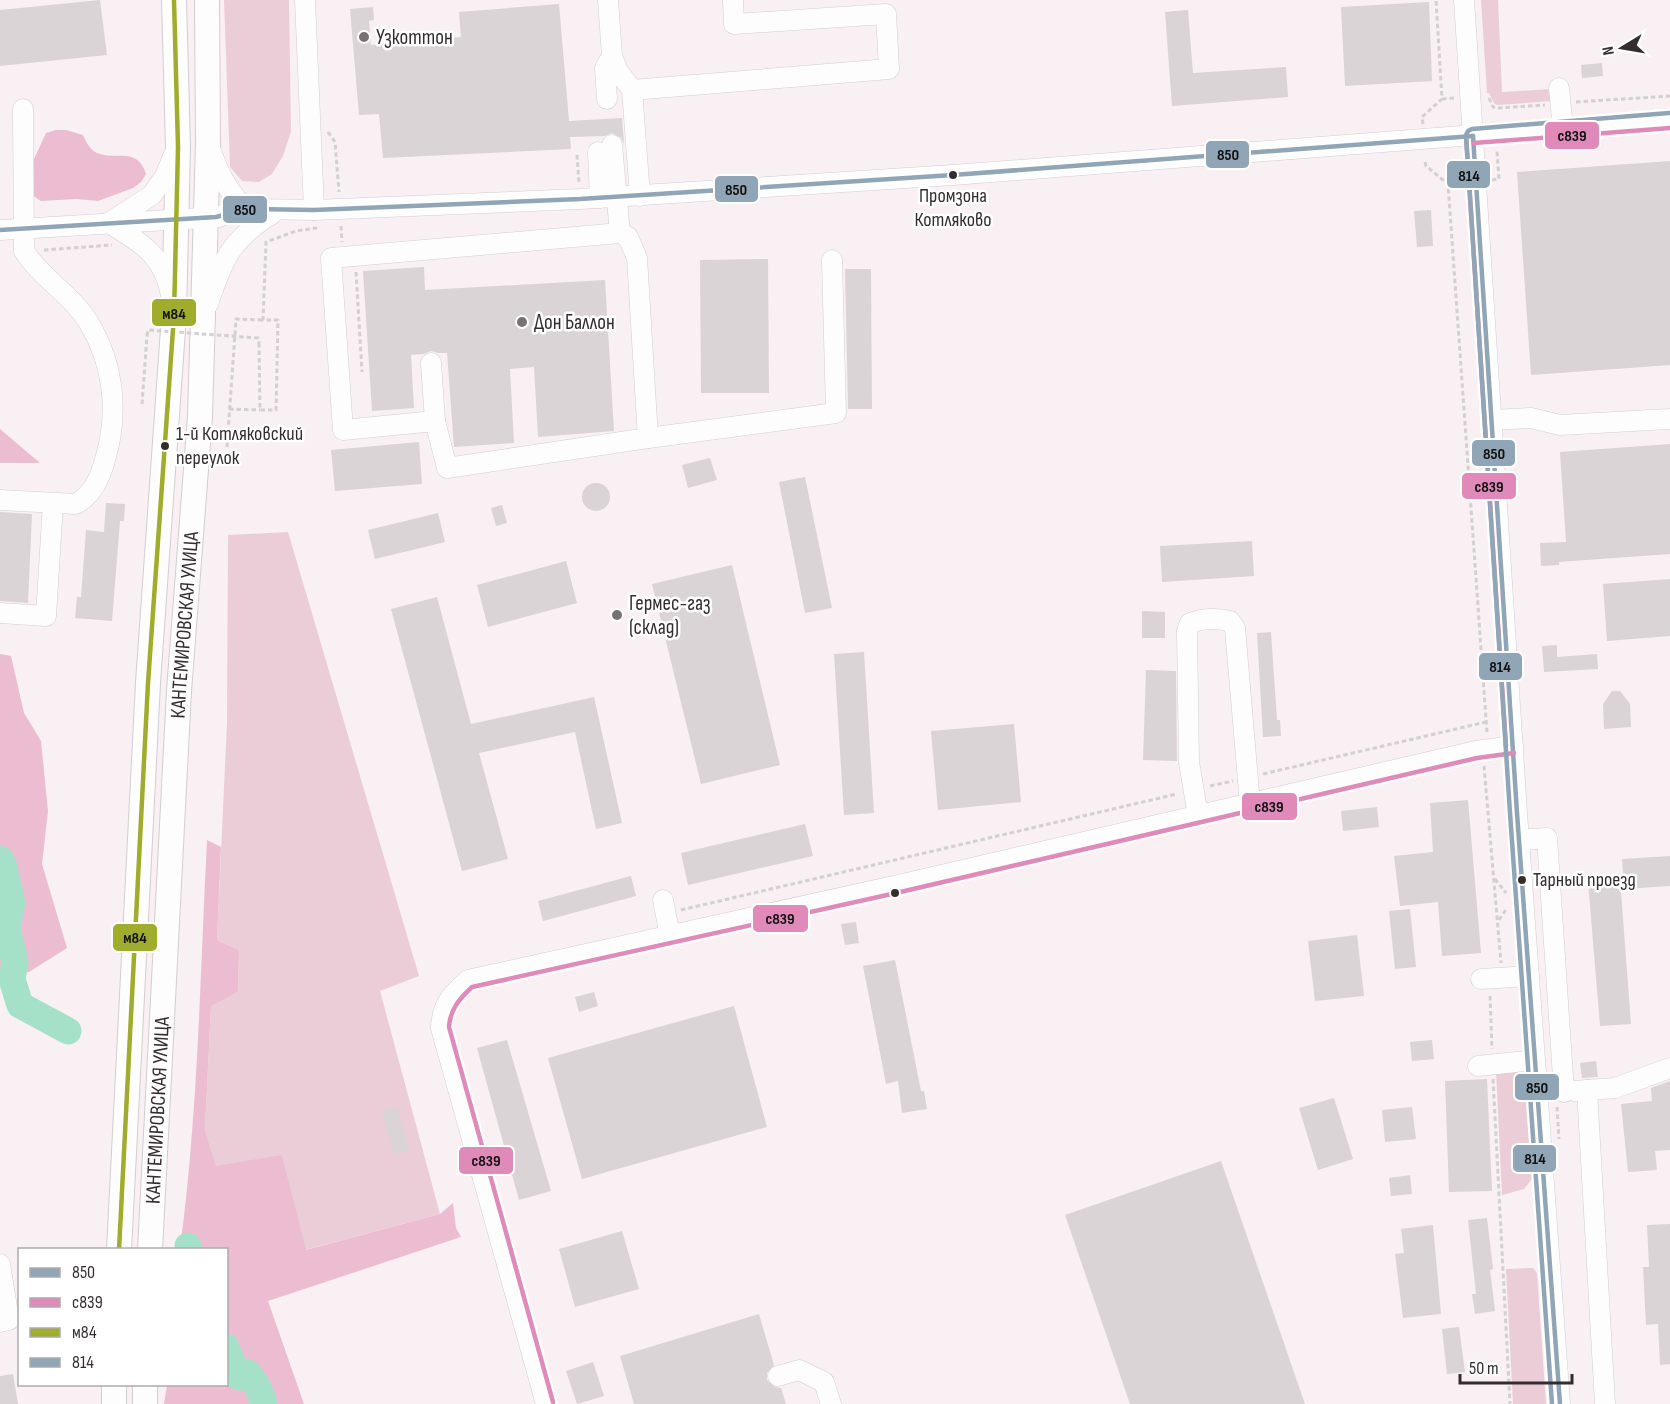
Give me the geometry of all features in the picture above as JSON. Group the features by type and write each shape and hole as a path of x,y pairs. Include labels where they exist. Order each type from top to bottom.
{"main road":[{"name":"КАНТЕМИРОВСКАЯ УЛИЦА","path":"119,1248 148,683 174,315 178,147 174,0"},
{"name":"КАНТЕМИРОВСКАЯ УЛИЦА","path":"150,1248 178,703 200,417 211,217 207,0"},
{"path":"114,1386 114,1404"},
{"path":"145,1386 145,1404"}],"street":[{"path":"305,0 316,219"},
{"path":"608,0 612,56 618,70 632,90 640,196"},
{"path":"632,90 889,69 886,7 734,24 733,0"},
{"path":"1464,0 1519,840 1560,1404"},
{"path":"607,99 605,68 612,56"},
{"path":"1560,88 1563,129"},
{"path":"0,500 76,504 86,498 101,476 112,435 113,398 106,361 88,322 52,281 31,262 24,251 23,109"},
{"path":"0,230 272,214 316,219 953,175 1670,120"},
{"path":"208,142 221,178 246,209"},
{"path":"109,223 152,195 165,176 178,147"},
{"path":"605,149 608,198 620,233"},
{"path":"211,217 246,209 316,219"},
{"path":"204,317 218,273 234,244 250,228 272,214"},
{"path":"109,223 145,245 159,264 168,281 174,315"},
{"path":"435,421 343,430 331,258 620,233 628,237 637,258 648,438"},
{"path":"431,363 435,421 447,468 836,413 832,260"},
{"path":"1492,420 1531,418 1560,425 1670,419"},
{"path":"0,613 46,616 53,504"},
{"path":"1197,816 1189,762 1187,631 1190,623 1199,619 1230,621 1235,628 1250,804"},
{"path":"546,1404 441,1028 442,1013 453,993 468,980 670,936 1476,751 1513,747"},
{"path":"1519,840 1547,838 1564,1092"},
{"path":"664,907 670,936"},
{"path":"1481,979 1529,976"},
{"path":"1485,1065 1535,1060"},
{"path":"1537,1095 1616,1088 1670,1068"},
{"path":"1587,1090 1605,1404"},
{"path":"0,1264 9,1320 0,1322"},
{"path":"778,1376 799,1370 824,1382 831,1404"}],"path":[{"path":"1423,128 1422,117 1442,99 1436,0"},
{"path":"328,121 328,133 334,142 340,217"},
{"path":"577,154 580,199"},
{"path":"1425,162 1426,166 1448,184 1487,733"},
{"path":"263,320 266,242 296,231 316,219"},
{"path":"24,251 121,245"},
{"path":"355,255 362,372"},
{"path":"227,447 229,409 236,319 278,320 276,410 229,409"},
{"path":"142,404 148,330 258,338 260,343 260,410"},
{"path":"664,907 1194,790 1486,722"},
{"path":"1484,764 1503,977 1489,997 1485,1065 1510,1404"},
{"path":"1495,879 1512,900 1498,921"}],"shaded area":[{"path":"224,0 289,0 291,132 283,156 272,174 259,182 242,181 230,167"},
{"path":"1481,0 1498,0 1502,92 1551,89 1552,101 1497,105 1494,103 1487,93"},
{"path":"66,130 83,135 90,148 97,153 132,157 142,165 146,174 133,188 98,201 77,199 41,201 32,195 30,186 34,159 46,133"},
{"path":"0,429 40,463 0,463"},
{"path":"288,532 419,976 380,991 440,1214 305,1250 282,1156 216,1167 205,1130 211,1005 238,992 239,950 217,940 227,722 228,535"},
{"path":"0,654 11,656 24,713 41,741 48,811 42,864 67,948 29,972 0,976"},
{"path":"207,840 221,847 217,940 239,950 238,992 211,1006 205,1130 216,1166 282,1155 306,1250 440,1214 453,1203 456,1228 461,1237 268,1301 304,1404 164,1404 167,1386 228,1386 228,1248 180,1248 195,1096"},
{"path":"1496,1071 1517,1071 1524,1074 1532,1179 1524,1189 1502,1195"},
{"path":"1533,1268 1537,1273 1546,1404 1513,1404 1506,1269"}],"building":[{"path":"100,0 107,55 0,66 0,10"},
{"path":"1429,2 1432,81 1345,86 1341,7"},
{"path":"559,4 569,121 622,118 624,144 621,138 612,133 605,136 570,137 571,149 383,158 379,114 359,115 350,9 373,7 374,20 369,21 371,45 461,37 459,12"},
{"path":"1188,10 1193,73 1286,67 1288,97 1172,106 1165,12"},
{"path":"1602,63 1603,76 1582,78 1581,65"},
{"path":"1670,161 1670,365 1531,375 1517,172"},
{"path":"1431,210 1433,246 1417,247 1414,211"},
{"path":"768,259 769,393 701,393 700,260"},
{"path":"424,267 425,290 605,280 614,431 538,437 534,367 510,369 514,443 454,447 447,353 431,351 411,355 414,408 372,411 363,271"},
{"path":"845,269 871,269 872,409 848,409"},
{"path":"419,442 422,484 335,491 331,450"},
{"path":"1670,444 1670,554 1559,562 1559,565 1541,566 1540,543 1566,542 1560,452"},
{"path":"710,458 717,480 688,488 682,465"},
{"path":"805,477 832,608 805,613 779,482"},
{"path":"596,483 606,487 610,497 606,507 596,511 586,507 582,497 586,487"},
{"path":"106,503 125,504 124,521 120,521 112,621 75,618 77,597 81,597 86,530 104,532"},
{"path":"502,505 507,523 496,526 491,508"},
{"path":"0,512 32,514 28,603 0,601"},
{"path":"438,513 445,542 375,559 368,530"},
{"path":"1252,541 1254,576 1162,582 1160,546"},
{"path":"566,561 577,603 488,627 477,585"},
{"path":"732,565 780,765 701,784 652,584"},
{"path":"1670,579 1670,636 1607,641 1603,584"},
{"path":"437,597 471,724 594,697 622,823 596,829 575,732 479,753 508,859 462,871 391,609"},
{"path":"1142,611 1165,612 1165,638 1142,638"},
{"path":"1271,632 1277,720 1280,720 1281,736 1263,737 1257,633"},
{"path":"1557,645 1557,657 1597,654 1598,669 1544,672 1542,646"},
{"path":"864,652 874,813 844,815 834,654"},
{"path":"1146,670 1176,671 1177,761 1143,760"},
{"path":"1612,691 1620,691 1630,704 1631,727 1604,729 1603,704"},
{"path":"1014,724 1021,802 938,810 931,731"},
{"path":"1468,800 1481,953 1442,956 1438,902 1400,906 1394,856 1433,852 1430,803"},
{"path":"1377,807 1379,827 1343,831 1341,811"},
{"path":"805,824 813,856 688,885 681,853"},
{"path":"1670,856 1670,886 1624,889 1622,859"},
{"path":"631,876 636,896 543,921 538,901"},
{"path":"1620,879 1631,1024 1600,1026 1588,882"},
{"path":"1410,909 1416,967 1395,969 1389,911"},
{"path":"856,922 859,943 845,945 841,924"},
{"path":"1357,935 1364,996 1315,1001 1308,941"},
{"path":"895,960 921,1091 924,1091 927,1109 902,1113 898,1081 886,1084 863,966"},
{"path":"594,992 598,1006 579,1012 575,997"},
{"path":"734,1006 767,1127 582,1179 548,1058"},
{"path":"507,1040 551,1191 519,1200 477,1048"},
{"path":"1432,1040 1434,1059 1412,1061 1410,1042"},
{"path":"1596,1061 1598,1077 1582,1078 1580,1063"},
{"path":"1487,1079 1492,1191 1449,1192 1445,1081"},
{"path":"1670,1081 1670,1150 1655,1151 1657,1170 1628,1172 1621,1104 1652,1101 1651,1088"},
{"path":"1334,1098 1353,1159 1318,1170 1299,1108"},
{"path":"397,1107 409,1150 394,1154 382,1111"},
{"path":"1412,1107 1416,1139 1385,1142 1382,1110"},
{"path":"1221,1161 1305,1404 1130,1404 1065,1215"},
{"path":"1410,1175 1412,1194 1391,1196 1389,1178"},
{"path":"1487,1218 1495,1311 1475,1314 1472,1294 1476,1294 1468,1220"},
{"path":"1670,1224 1670,1364 1660,1365 1658,1324 1646,1325 1643,1267 1649,1267 1647,1225"},
{"path":"1433,1225 1441,1314 1403,1318 1395,1254 1404,1253 1401,1229"},
{"path":"622,1231 639,1289 575,1307 559,1249"},
{"path":"759,1314 774,1365 767,1373 767,1380 775,1387 781,1388 786,1404 634,1404 620,1356"},
{"path":"1459,1327 1465,1372 1447,1374 1442,1329"},
{"path":"593,1362 604,1396 577,1404 566,1371"},
{"path":"13,1374 18,1404 0,1404 0,1376"}],"waterway":[{"path":"0,859 12,902 7,929 15,962 12,979 20,1005 68,1031"},
{"path":"228,1352 237,1375 240,1377 248,1373 258,1387 264,1404"}],"transit line":[{"name":"м84","path":"119,1248 148,683 174,315 178,147 174,0"},
{"name":"814","path":"1552,1404 1510,813 1466,135 1472,129 1669,113"},
{"name":"с839","path":"1474,143 1670,128"},
{"name":"с839","path":"1466,136 1506,746"},
{"name":"850","path":"1473,136 1517,813 1560,1404"},
{"name":"850","path":"0,230 216,217 246,209 314,210 580,199 953,175 1473,136"},
{"name":"с839","path":"553,1402 449,1027 456,1005 472,987 896,893 1477,758 1514,753"}],"place":[{"name":"Узкоттон","path":"364,37"},
{"name":"Промзона Котляково","path":"953,175"},
{"name":"Дон Баллон","path":"522,322"},
{"name":"1-й Котляковский переулок","path":"165,446"},
{"name":"Гермес-газ (склад)","path":"617,615"},
{"name":"Тарный проезд","path":"1522,880"}]}
